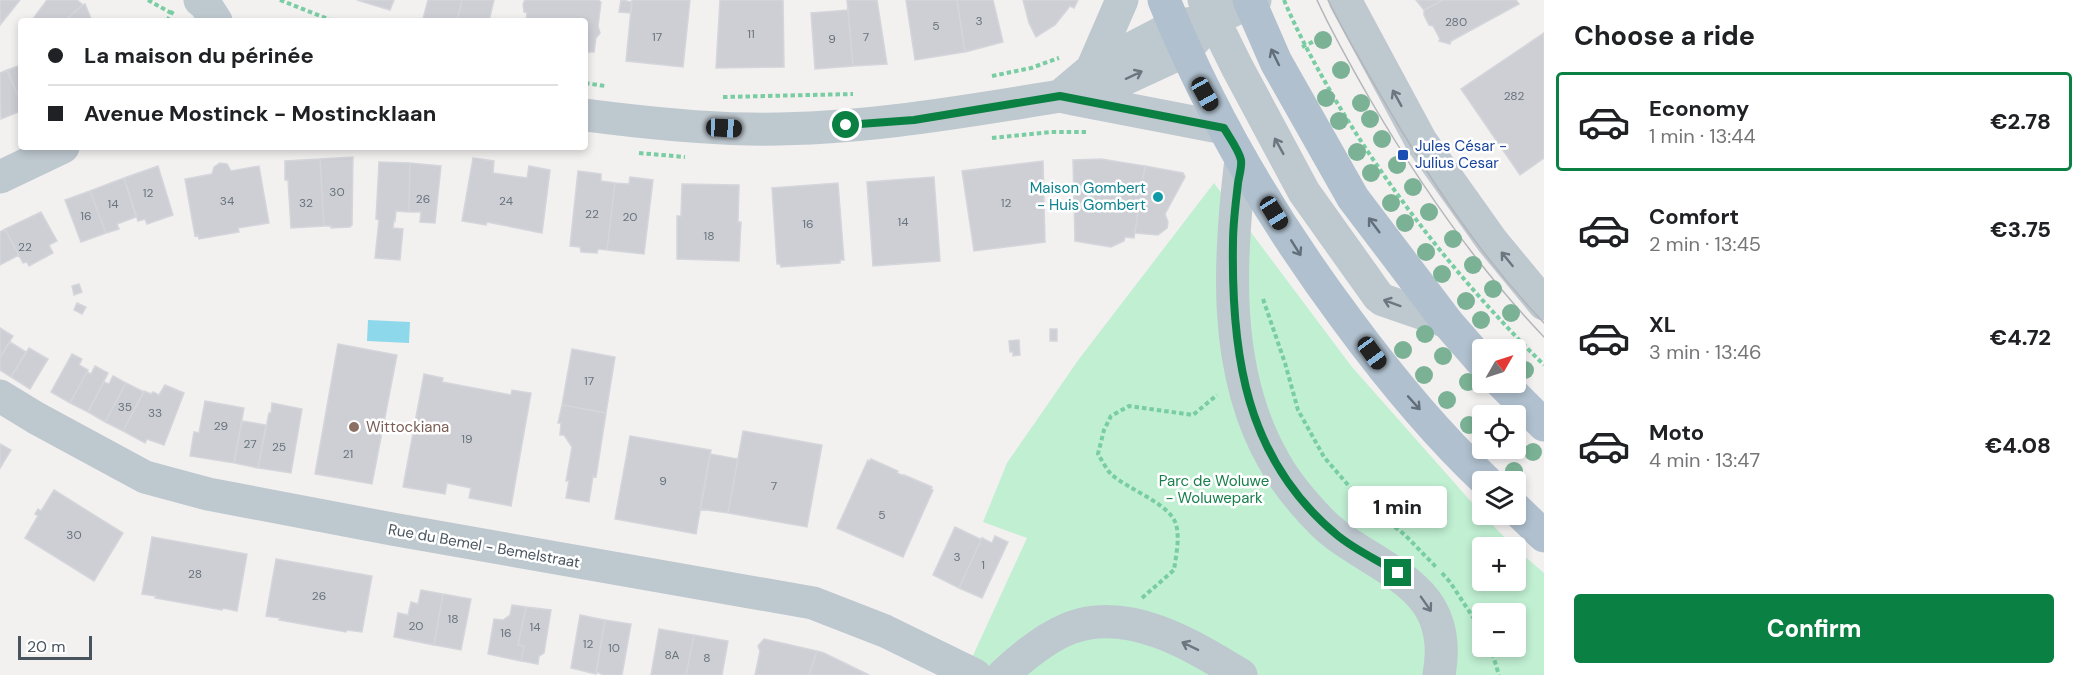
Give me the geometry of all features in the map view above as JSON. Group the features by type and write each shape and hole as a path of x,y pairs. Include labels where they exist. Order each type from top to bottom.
{"main road":[{"path":"1252,1 1276,62 1353,198 1447,322 1472,351"},
{"path":"1174,26 1205,94 1241,159 1308,267 1384,370 1475,471"},
{"path":"1512,393 1544,424"},
{"path":"1526,519 1544,536"}],"street":[{"path":"1069,98 1097,59 1122,0"},
{"path":"1345,0 1421,141 1492,241 1544,304"},
{"path":"1097,59 1208,10 1252,1"},
{"path":"185,7 205,4 214,18"},
{"path":"1208,10 1304,192 1378,296 1383,300 1447,322"},
{"path":"1069,98 1174,26"},
{"path":"588,115 666,124 747,129 803,128 914,120 1069,98 1224,128"},
{"path":"0,177 57,150"},
{"path":"1241,159 1233,227 1235,334 1242,374 1259,430 1274,462 1294,490 1337,535 1398,573 1426,602 1443,643 1439,675"},
{"name":"Rue du Bemel - Bemelstraat","path":"0,396 145,477 208,494 305,514 813,603 885,631 975,675"},
{"path":"1003,675 1021,658 1071,628 1110,622 1152,629 1210,656 1240,675"}],"path":[{"path":"148,0 185,7"},
{"path":"280,0 325,18"},
{"path":"1284,0 1304,46 1361,143 1401,202 1493,312 1544,365"},
{"path":"989,76 1031,68 1062,56"},
{"path":"588,84 607,87"},
{"path":"714,98 855,94"},
{"path":"1262,294 1298,410 1324,457 1360,499 1405,535 1428,558 1450,582 1472,616"},
{"path":"1110,622 1174,570 1178,545 1175,522 1155,500 1137,492 1110,473 1098,454 1104,430 1111,416 1129,406 1193,415 1242,374"},
{"path":"1493,657 1499,675"}],"green space":[{"name":"Parc de Woluwe - Woluwepark","path":"1214,183 1352,367 1472,503 1472,525 1493,525 1504,537 1472,537 1472,591 1526,591 1526,557 1544,573 1544,675 1000,675 970,662 1027,538 983,522 1007,463 1079,359"}],"water":[{"path":"368,320 410,322 409,343 367,341"}],"building":[{"path":"0,0 20,0 0,25"},
{"path":"47,0 77,0 83,5 68,18 34,18"},
{"path":"357,0 394,0 390,10"},
{"path":"428,0 462,0 458,18 423,18"},
{"path":"462,0 494,0 490,18 458,18"},
{"path":"525,0 598,0 601,2 598,26 600,33 596,38 594,52 588,53 588,18 526,18 523,4"},
{"path":"621,0 632,2 631,13 619,12"},
{"path":"632,0 690,0 683,67 626,61"},
{"path":"720,0 783,0 784,67 716,68"},
{"path":"847,0 877,0 887,64 853,66"},
{"path":"906,0 957,0 965,52 915,60"},
{"path":"957,0 993,0 1003,42 965,52"},
{"path":"1023,0 1078,0 1074,8 1070,6 1055,25 1036,37 1029,23"},
{"path":"1416,0 1443,0 1424,10"},
{"path":"1443,0 1516,0 1519,4 1451,41 1450,44 1439,41 1433,26 1429,25 1424,15 1424,10"},
{"path":"85,4 91,18 68,18"},
{"path":"848,10 853,66 815,69 811,13"},
{"path":"1544,33 1544,158 1520,175 1461,89"},
{"path":"18,66 18,96 7,70"},
{"path":"7,70 18,96 18,112 1,119 0,73"},
{"path":"353,157 352,225 331,228 331,226 324,226 320,159"},
{"path":"473,158 494,161 493,173 527,178 529,166 550,170 542,233 487,222 486,225 462,221"},
{"path":"320,159 324,226 291,228 285,161"},
{"path":"1101,159 1145,166 1134,238 1125,237 1124,241 1111,247 1075,241 1073,160"},
{"path":"1043,161 1045,242 974,251 962,171"},
{"path":"379,162 410,163 409,212 396,211 393,228 403,229 400,260 375,258 379,220 376,219"},
{"path":"220,163 227,164 231,171 259,166 269,223 238,228 239,232 199,239 198,235 195,236 185,179 212,174 214,167"},
{"path":"410,163 441,166 435,223 420,222 421,212 409,212"},
{"path":"158,166 173,215 147,224 145,219 138,221 124,178"},
{"name":"Maison Gombert - Huis Gombert","path":"1145,166 1183,173 1185,177 1165,214 1168,222 1167,228 1158,235 1135,233"},
{"path":"578,171 601,174 601,181 615,183 607,250 598,249 597,253 581,252 580,247 570,246"},
{"path":"630,177 653,180 644,254 607,250 615,183 629,184"},
{"path":"934,177 940,261 873,266 867,182"},
{"path":"124,178 136,217 117,224 119,229 106,233 90,191"},
{"path":"838,183 844,260 840,260 840,263 781,267 777,264 772,188"},
{"path":"682,184 739,185 738,222 741,222 739,261 677,259 677,216 681,216"},
{"path":"90,191 106,233 81,242 65,200"},
{"path":"41,212 57,241 49,245 53,253 29,266 27,262 23,263 5,229"},
{"path":"5,229 19,255 0,265 0,232"},
{"path":"79,284 82,292 74,295 72,286"},
{"path":"77,303 86,307 82,314 74,310"},
{"path":"0,328 13,336 0,357"},
{"path":"1050,329 1057,329 1057,341 1050,341"},
{"path":"1019,340 1020,355 1013,356 1013,352 1010,352 1009,341"},
{"path":"10,342 26,352 11,377 0,370 0,357"},
{"path":"338,344 397,355 372,484 315,474"},
{"path":"29,348 48,359 30,389 11,377"},
{"path":"572,349 615,357 606,413 562,405"},
{"path":"72,354 82,359 79,365 88,370 70,403 51,392"},
{"path":"95,366 108,373 88,412 70,403 87,372 91,374"},
{"path":"424,374 443,378 442,382 511,395 512,390 531,393 511,506 469,498 471,488 447,483 445,494 403,487"},
{"path":"113,376 126,383 105,422 88,412 104,382 109,384"},
{"path":"126,383 144,392 123,431 105,422"},
{"path":"165,385 184,393 164,445 147,439 145,443 123,431 144,391 159,395"},
{"path":"205,401 244,408 234,463 190,456 194,432 199,433"},
{"path":"272,403 302,409 291,473 258,468"},
{"path":"562,405 606,413 596,477 593,476 589,502 566,498 569,481 566,481 572,447 564,435 560,435 561,423 558,423"},
{"path":"242,421 266,425 258,468 234,463"},
{"path":"743,431 822,445 807,527 728,513"},
{"path":"630,436 711,450 696,534 615,519"},
{"path":"0,444 11,450 0,468"},
{"path":"710,454 738,459 728,513 700,509"},
{"path":"871,459 898,471 897,473 932,487 933,490 903,557 837,528 868,460"},
{"path":"54,490 123,533 94,581 25,538 38,516 35,514 38,509 41,511"},
{"path":"955,527 982,538 959,588 933,575"},
{"path":"995,536 1008,542 982,598 959,588 982,538 992,543"},
{"path":"152,537 247,554 237,611 142,594"},
{"path":"276,559 372,576 362,632 347,630 346,632 266,616"},
{"path":"421,590 443,594 434,645 394,637 398,613 408,615 411,602 418,604"},
{"path":"443,594 471,599 461,650 434,645"},
{"path":"512,605 526,607 518,645 524,646 521,661 488,654 494,619 503,620 510,615"},
{"path":"526,607 551,610 544,653 539,656 538,664 521,661 524,646 518,645"},
{"path":"580,615 605,620 596,674 571,668"},
{"path":"605,620 631,624 622,675 604,675 596,672"},
{"path":"659,629 694,635 686,675 651,675"},
{"path":"694,635 728,641 722,675 686,675"},
{"path":"764,639 817,651 809,675 755,675 760,651 758,646"},
{"path":"817,651 824,653 869,675 809,675"}],"tram line":[{"path":"1317,0 1371,101 1430,194 1495,282 1544,337"},
{"path":"1328,0 1381,96 1436,186 1498,271 1544,323"}],"place":[{"name":"Jules César - Julius Cesar","path":"1403,155"},
{"name":"Maison Gombert - Huis Gombert","path":"1158,197"},
{"name":"Wittockiana","path":"354,427"}],"route":[{"path":"846,125 914,120 1060,96 1224,128 1241,159 1233,227 1235,334 1242,374 1259,430 1284,477 1321,519 1337,535 1398,573"}]}
